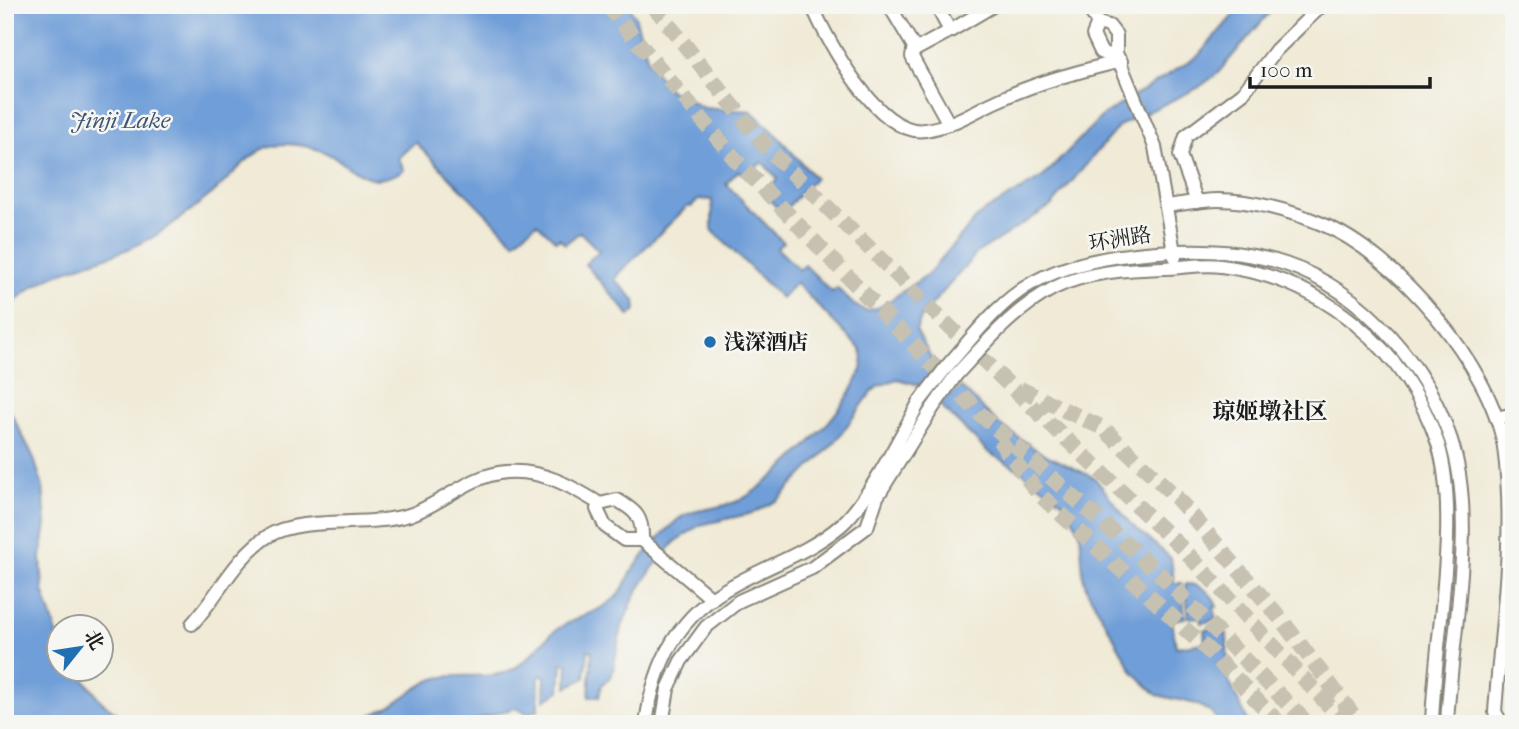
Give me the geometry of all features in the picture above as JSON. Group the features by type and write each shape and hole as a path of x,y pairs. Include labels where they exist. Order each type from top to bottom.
{"street":[{"path":"812,5 824,33 870,100 896,124 922,131 949,124 1000,99 1119,57"},
{"path":"889,5 913,51 917,66 949,124"},
{"path":"936,5 950,31"},
{"path":"913,51 994,5"},
{"path":"1087,5 1098,23 1109,26 1116,35 1119,57 1155,147 1177,268"},
{"path":"1197,202 1180,155 1186,136 1243,93 1276,50 1322,5"},
{"path":"1098,23 1093,35 1101,52 1119,57"},
{"path":"1166,206 1218,200 1277,210 1322,224 1361,247 1399,278 1439,319 1467,359 1496,418 1510,477 1510,512 1495,712 1502,724"},
{"name":"环洲路","path":"646,724 650,689 661,658 684,625 712,598 734,584 800,554 842,525 872,494 932,409 952,371 995,311 1035,282 1091,262 1135,253 1223,251 1276,260 1326,280 1357,301 1409,357 1435,397 1451,441 1463,496 1447,724"},
{"name":"环洲路","path":"662,724 668,689 681,661 706,627 739,601 812,568 867,527 872,494 920,401 1022,307 1056,286 1137,269 1220,265 1273,277 1322,298 1345,313 1396,368 1421,405 1438,445 1446,495 1432,724"},
{"path":"1496,418 1514,414"},
{"path":"192,624 253,548 284,529 315,524 374,522 411,514 454,490 505,472 547,477 565,483 600,504 617,500 635,511 643,523 644,541"},
{"path":"600,504 597,509 606,526 624,540 644,541 712,598"}],"water":[{"name":"Jinji Lake","path":"5,5 628,5 635,16 649,63 669,90 704,108 751,111 774,132 815,178 782,213 763,193 778,179 762,162 747,176 738,171 726,184 783,242 777,248 799,270 805,265 832,292 837,288 854,305 866,311 880,307 928,274 980,214 1044,176 1102,116 1198,56 1242,5 1276,5 1217,74 1198,88 1119,126 1051,206 977,253 922,316 916,330 931,358 999,424 1040,452 1095,478 1130,523 1171,558 1174,583 1181,583 1185,618 1172,620 1176,647 1205,643 1204,630 1217,627 1218,634 1227,633 1228,679 1249,724 1220,724 1211,712 1196,704 1157,695 1133,672 1087,590 1083,576 1080,532 1063,502 1018,469 989,453 919,385 897,379 879,386 871,393 835,442 778,500 753,513 700,525 675,542 654,566 634,597 621,629 612,675 602,685 599,697 589,697 592,651 588,650 585,678 567,687 568,664 562,663 560,691 544,700 545,676 539,676 538,710 527,713 515,708 462,724 350,724 389,707 434,679 494,675 513,669 556,630 610,602 621,591 642,558 675,522 689,513 740,500 797,456 838,410 853,387 862,367 861,350 796,283 781,298 712,230 712,200 699,199 691,207 688,206 618,274 615,280 635,300 636,310 630,316 585,264 599,251 580,232 565,244 559,238 556,241 537,223 514,242 415,142 398,158 404,170 392,176 374,179 327,153 308,147 282,144 262,150 253,155 207,198 158,234 118,253 55,275 19,298 5,314"},
{"path":"5,401 33,456 43,487 46,523 41,557 43,590 51,614 46,614 46,684 88,684 102,702 122,717 120,724 5,724"},
{"path":"1185,584 1196,585 1209,593 1217,607 1214,607 1216,620 1201,623 1200,617 1189,618"}],"tunnel":[{"path":"607,5 735,159 979,413 1161,575 1308,724"},
{"path":"653,5 765,146 1007,383 1184,550 1346,724"},
{"path":"1020,389 1103,428 1176,497 1280,618 1360,724"},
{"path":"999,440 1038,493 1209,651 1280,724"}],"place":[{"name":"浅深酒店","path":"710,342"}],"district":[{"name":"琼姬墩社区","path":"1270,411"}]}
